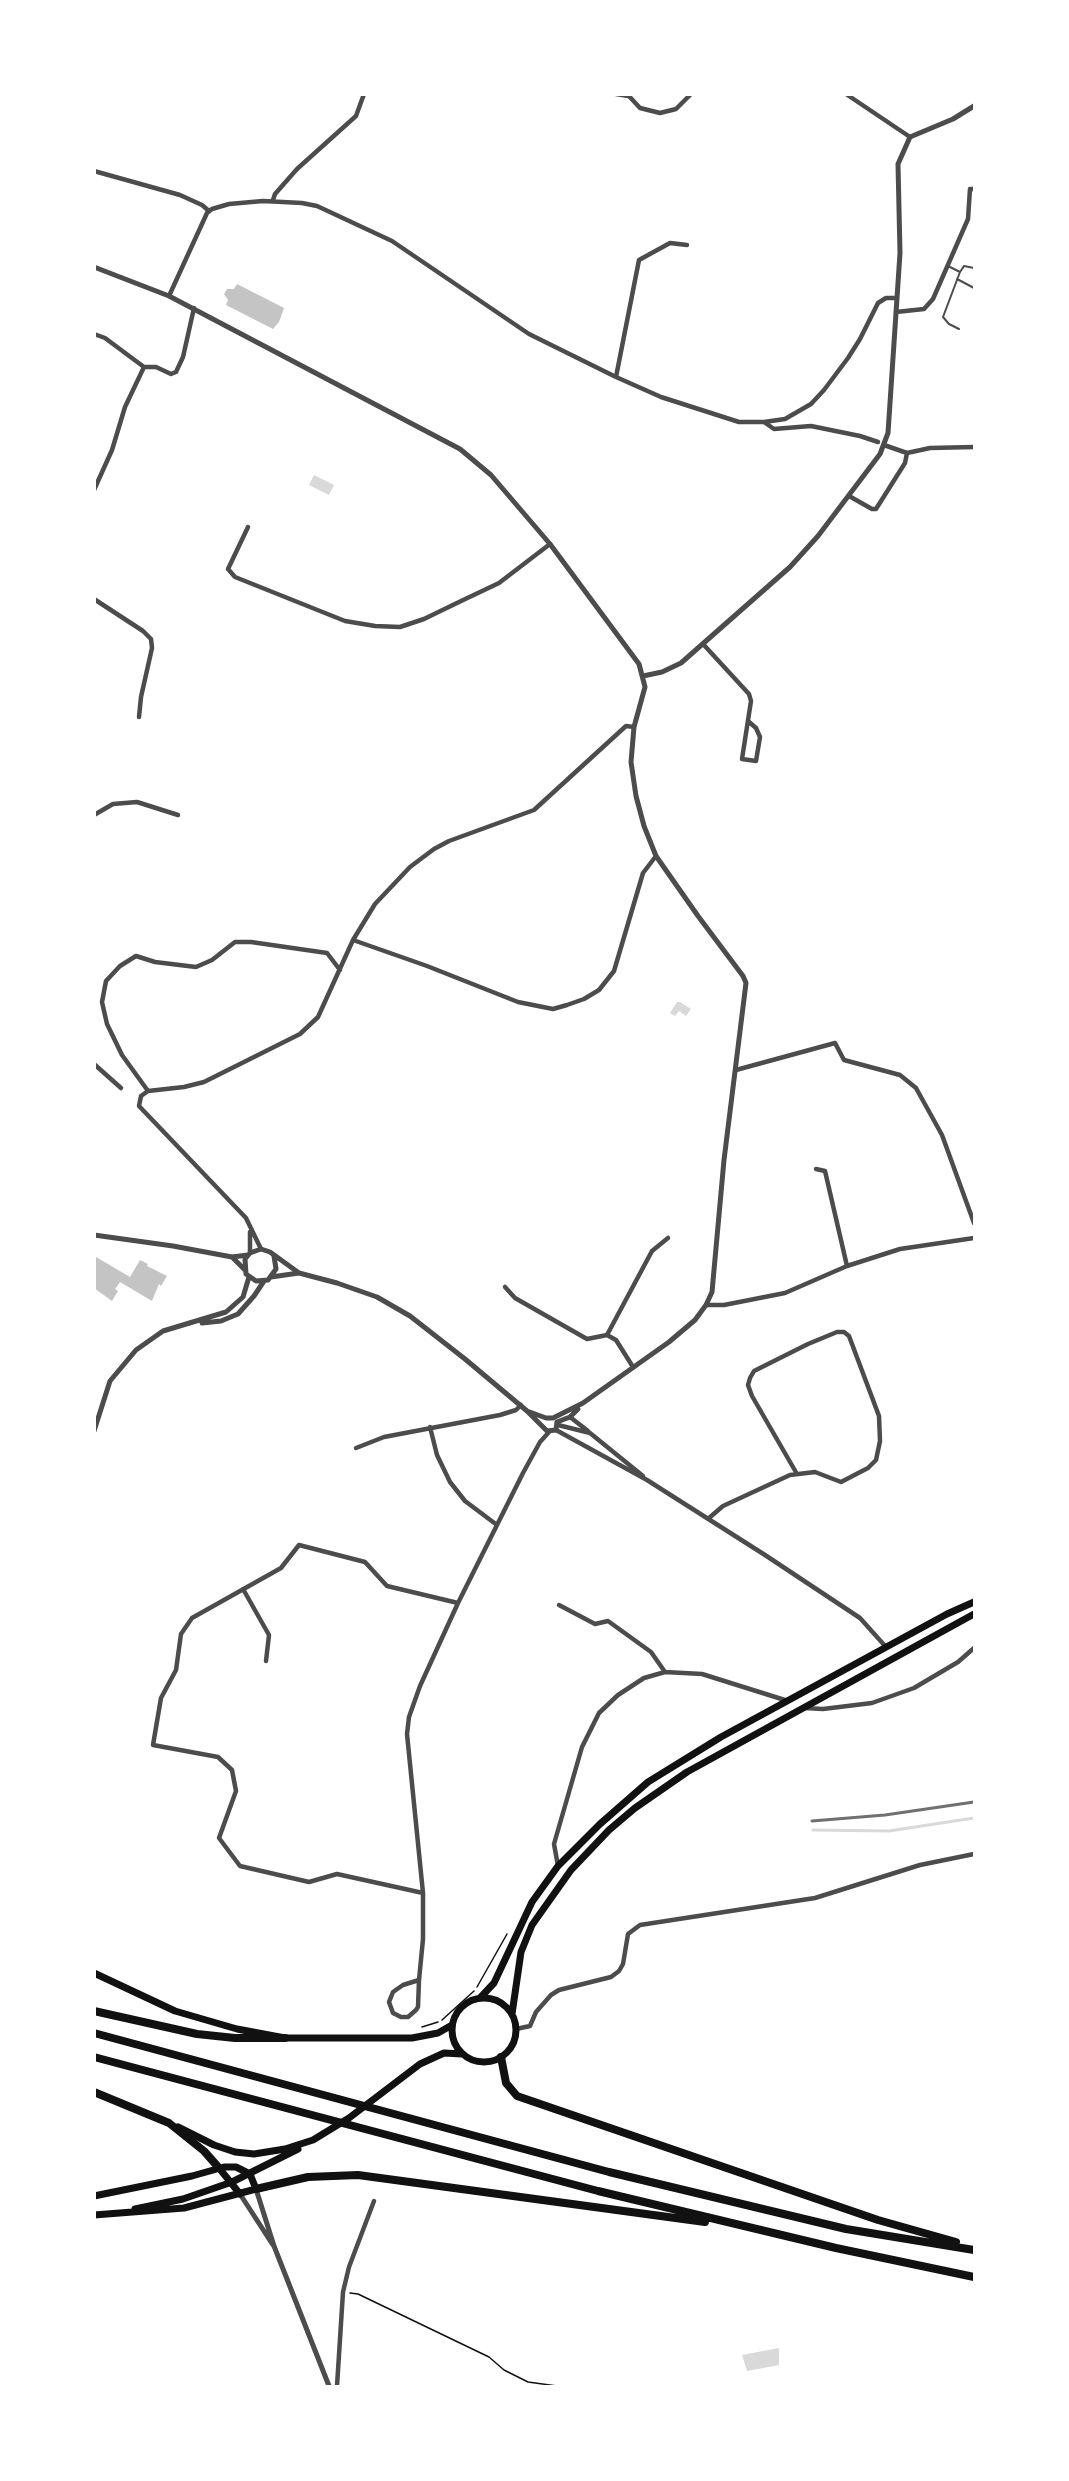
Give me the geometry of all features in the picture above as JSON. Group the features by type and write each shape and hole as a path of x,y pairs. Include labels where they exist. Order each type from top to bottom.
{"highway":[{"path":"94,2011 197,2034 235,2038 285,2038"},
{"path":"94,2033 620,2175 846,2229 975,2248"},
{"path":"94,2057 458,2155 742,2226 975,2277"},
{"path":"501,2057 506,2083 517,2097 878,2220 975,2248"},
{"path":"94,2092 169,2123 204,2151 219,2168"},
{"path":"256,2189 308,2177 357,2175 742,2226"}],"main road":[{"path":"94,1973 176,2012 214,2024 285,2038 412,2038 438,2033 452,2025 462,2007 480,1998 494,1983 532,1902 558,1866 600,1824 648,1782 721,1737 947,1614 975,1602"},
{"path":"114,2213 183,2199 250,2174 349,2118 420,2064 444,2053 462,2054 481,2063 492,2062 501,2057 513,2045 516,2029 512,2014 518,1967 528,1931 544,1904 571,1870 609,1830 657,1791 717,1754 975,1614"},
{"path":"480,1998 498,2001 512,2014"},
{"path":"452,2025 455,2046 462,2054"},
{"path":"169,2123 214,2145 235,2152 270,2153 313,2140"},
{"path":"94,2196 192,2176 219,2168 236,2167 250,2174 256,2189 184,2208 94,2215"},
{"path":"219,2168 240,2194"}],"street":[{"path":"273,200 275,194 297,169 356,116 364,94"},
{"path":"616,94 628,95 640,108 660,113 676,109 691,94"},
{"path":"846,94 910,137"},
{"path":"643,676 673,667 703,644 790,567 849,496 884,445 888,433 901,240 898,164 910,137 975,106"},
{"path":"94,171 180,195 202,204 209,211"},
{"path":"896,312 924,309 936,292 968,214 970,189 975,189"},
{"path":"169,296 209,211 229,204 273,200 287,200 317,206 392,241 529,334 661,397 739,422 785,419 811,404 848,358 878,303 886,298 897,298"},
{"path":"968,214 975,214"},
{"path":"616,377 639,260 670,243 687,245"},
{"path":"94,267 194,308 460,449 491,475 550,544 634,656 645,687 634,728 631,753 633,777 644,826 656,856 746,983 712,1292 695,1320 669,1342 545,1429 458,1603 420,1686 409,1717 407,1734 423,1893 418,2007 408,2017 393,2013 389,2002 393,1992 403,1985 419,1980"},
{"path":"94,334 114,344 144,367 156,367 171,374 176,372 183,357 194,308"},
{"path":"94,490 112,450 125,407 144,367"},
{"path":"764,422 774,429 811,426 878,442"},
{"path":"884,445 907,453 930,448 975,447"},
{"path":"849,496 876,509 905,463 907,453"},
{"path":"248,527 228,569 235,577 345,621 375,626 400,627 450,607 499,583 550,544"},
{"path":"94,599 152,639 139,717"},
{"path":"703,644 748,694 751,701 742,759 756,761 760,737 756,728 748,721"},
{"path":"545,1429 521,1405 465,1359 394,1305 362,1291 299,1273 261,1249 246,1218 144,1112 138,1102 141,1096 148,1091 204,1082 300,1034 318,1017 353,940 375,904 393,884 422,858 449,841 534,810 626,726 634,728"},
{"path":"94,815 113,804 137,802 178,815"},
{"path":"353,940 518,1002 540,1008 560,1007 584,999 599,990 614,971 643,873 656,856"},
{"path":"148,1091 122,1055 107,1024 102,1002 106,981 120,966 136,956 155,962 196,967 212,960 235,942 251,942 327,953 340,970"},
{"path":"735,1070 835,1043 844,1060 900,1075 916,1088 932,1115 975,1222"},
{"path":"94,1064 121,1088"},
{"path":"816,1168 825,1171 847,1266"},
{"path":"244,1270 249,1254 250,1230"},
{"path":"94,1235 174,1246 231,1257 261,1249"},
{"path":"608,1335 652,1251 668,1238"},
{"path":"706,1305 724,1305 785,1293 847,1266 900,1250 975,1238"},
{"path":"272,1277 276,1269 274,1256"},
{"path":"231,1257 249,1277 256,1281 299,1273"},
{"path":"94,1431 110,1381 136,1350 163,1331 219,1315 232,1308 243,1297 249,1277"},
{"path":"194,1323 212,1323 231,1318 254,1296 264,1281"},
{"path":"505,1287 514,1298 587,1339 608,1335 615,1340 633,1367"},
{"path":"709,1518 723,1506 790,1475 815,1472 841,1482 868,1467 878,1455 879,1416 849,1336 844,1332 837,1332 808,1344 754,1371 748,1384 752,1396 797,1474"},
{"path":"545,1429 570,1417 583,1403"},
{"path":"356,1448 384,1437 500,1414 516,1410 521,1405"},
{"path":"527,1411 554,1423 709,1518 860,1618 886,1647"},
{"path":"570,1417 631,1464 647,1480"},
{"path":"554,1423 590,1433"},
{"path":"429,1427 437,1455 450,1482 465,1501 497,1525"},
{"path":"423,1893 337,1874 309,1882 240,1866 219,1838 236,1791 232,1770 218,1757 153,1745 161,1698 176,1670 180,1634 192,1618 281,1568 299,1545 365,1562 387,1586 458,1603"},
{"path":"243,1589 269,1635 266,1661"},
{"path":"559,1605 595,1624 608,1621 651,1652 665,1672"},
{"path":"801,1708 823,1709 872,1703 914,1688 958,1662 975,1648"},
{"path":"558,1866 554,1844 588,1732 599,1713 618,1695 644,1678 665,1672 702,1674 788,1701"},
{"path":"516,2029 530,2026 536,2012 551,1995 560,1990 611,1977 619,1971 623,1964 628,1934 640,1925 815,1898 920,1865 975,1854"},
{"path":"256,2189 274,2246 329,2386"},
{"path":"240,2194 274,2246"},
{"path":"337,2386 343,2292 349,2267 374,2201"}],"lane":[{"path":"948,266 960,272"},
{"path":"958,329 943,317 963,266 975,268"},
{"path":"957,279 975,288"}],"path":[{"path":"420,2027 440,2022 476,1990 484,1977"},
{"path":"343,2292 358,2294 489,2357 504,2370 528,2382 557,2386"}],"shaded area":[{"path":"314,475 334,485 329,495 309,485"},
{"path":"677,1002 691,1009 686,1016 679,1011 675,1016 670,1013"},
{"path":"779,2348 779,2365 747,2371 742,2355"}],"building":[{"path":"237,284 284,308 279,322 273,329 226,305 228,300 224,294 227,289 234,289"},
{"path":"96,1257 130,1277 140,1260 167,1276 161,1286 159,1284 152,1301 120,1282 115,1289 118,1291 112,1301 94,1288"}],"waterway":[{"path":"813,1830 889,1831 974,1818"}],"railway":[{"path":"812,1821 885,1815 974,1802"}]}
